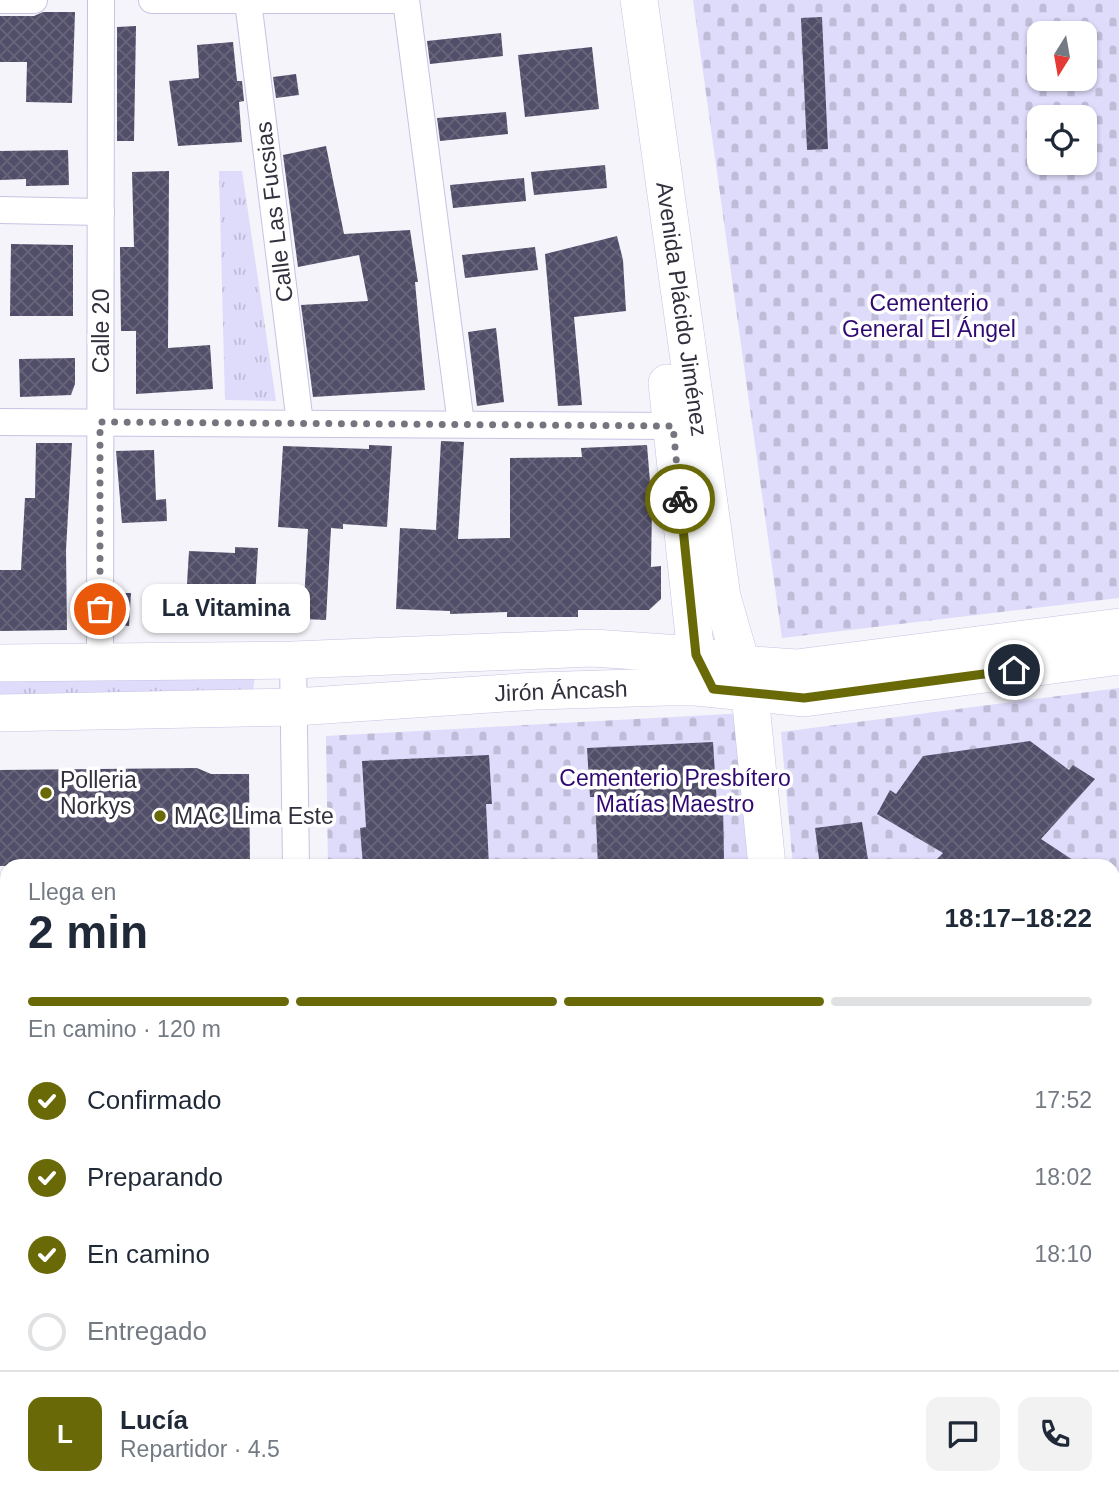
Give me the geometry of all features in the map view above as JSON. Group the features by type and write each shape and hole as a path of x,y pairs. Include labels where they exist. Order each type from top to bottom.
{"main road":[{"name":"Avenida Plácido Jiménez","path":"617,0 673,426 696,655 713,689"},
{"name":"Avenida Plácido Jiménez","path":"639,0 722,597 745,679 765,859"},
{"name":"Jirón Áncash","path":"0,713 295,707 536,691 713,689 796,668 1119,628"},
{"name":"Jirón Áncash","path":"0,663 293,660 593,648 696,655 745,679 804,698 1119,656"}],"street":[{"path":"0,0 34,0"},
{"name":"Calle 20","path":"100,662 101,0"},
{"path":"152,0 393,0"},
{"path":"406,0 461,424"},
{"name":"Calle Las Fucsias","path":"248,1 300,424"},
{"path":"0,210 101,212"},
{"path":"0,422 673,426"},
{"path":"293,660 296,859"}],"green space":[{"name":"Cementerio General El Ángel","path":"693,0 1119,0 1119,598 782,638"},
{"path":"219,171 242,171 276,401 225,400"},
{"path":"0,673 255,675 252,698 0,695"},
{"name":"Cementerio Presbítero Matías Maestro","path":"1119,688 1119,859 792,859 781,732"},
{"name":"Cementerio Presbítero Matías Maestro","path":"746,713 756,859 328,859 326,736"}],"building":[{"path":"43,12 75,12 72,103 26,102 27,62 0,62 0,16 34,16"},
{"path":"822,17 828,149 807,150 801,18"},
{"path":"136,26 134,141 117,141 117,27"},
{"path":"501,33 503,56 430,64 427,41"},
{"path":"233,42 237,81 242,81 244,101 239,102 242,142 178,146 169,81 199,78 197,45"},
{"path":"592,47 599,109 525,117 518,55"},
{"path":"296,74 299,95 276,98 273,77"},
{"path":"506,112 508,134 440,141 437,118"},
{"path":"326,146 344,234 410,230 418,282 415,282 425,390 313,397 301,305 368,301 359,255 298,267 283,155"},
{"path":"68,150 69,185 26,186 26,179 0,180 0,151"},
{"path":"605,165 607,188 534,195 531,172"},
{"path":"169,171 168,348 210,345 213,389 136,394 136,331 121,331 120,247 134,247 132,172"},
{"path":"524,178 526,201 453,208 450,185"},
{"path":"617,236 623,260 626,311 574,317 582,405 558,406 545,254"},
{"path":"11,244 73,245 73,316 10,316"},
{"path":"535,247 538,270 465,278 462,255"},
{"path":"496,328 504,402 477,406 468,332"},
{"path":"75,358 75,384 71,395 20,397 19,359"},
{"path":"441,441 464,442 458,539 510,538 510,458 582,457 581,448 647,445 652,507 651,567 661,566 661,599 649,610 578,610 578,617 507,617 507,612 450,614 450,611 396,609 400,528 436,530"},
{"path":"36,443 72,443 66,550 67,630 0,631 0,570 21,570 25,498 35,498"},
{"path":"369,445 392,446 387,527 343,524 343,529 331,528 326,620 303,619 308,529 278,527 283,446 369,449"},
{"path":"154,450 156,500 166,499 167,521 122,523 116,451"},
{"path":"235,547 258,548 253,629 207,626 207,633 184,632 189,551 235,553"},
{"path":"116,593 131,593 129,626 116,625"},
{"path":"1030,741 1069,770 1073,765 1095,779 1041,839 1071,859 937,859 943,853 877,814 890,790 896,794 923,756"},
{"path":"713,742 717,805 723,804 724,859 598,859 595,797 590,797 587,748"},
{"path":"489,755 492,804 486,804 489,859 362,859 360,828 366,827 362,761"},
{"path":"197,768 211,774 249,774 250,859 0,859 0,770"},
{"path":"862,822 868,859 819,859 815,828"}],"way so far":[{"path":"100,609 100,422 673,426 680,499"}],"place":[{"name":"La Vitamina","path":"100,609"},
{"name":"Polleria Norkys","path":"46,793"},
{"name":"MAC Lima Este","path":"160,816"}],"route":[{"path":"680,499 696,655 713,689 784,699 804,698 1014,670"}]}
